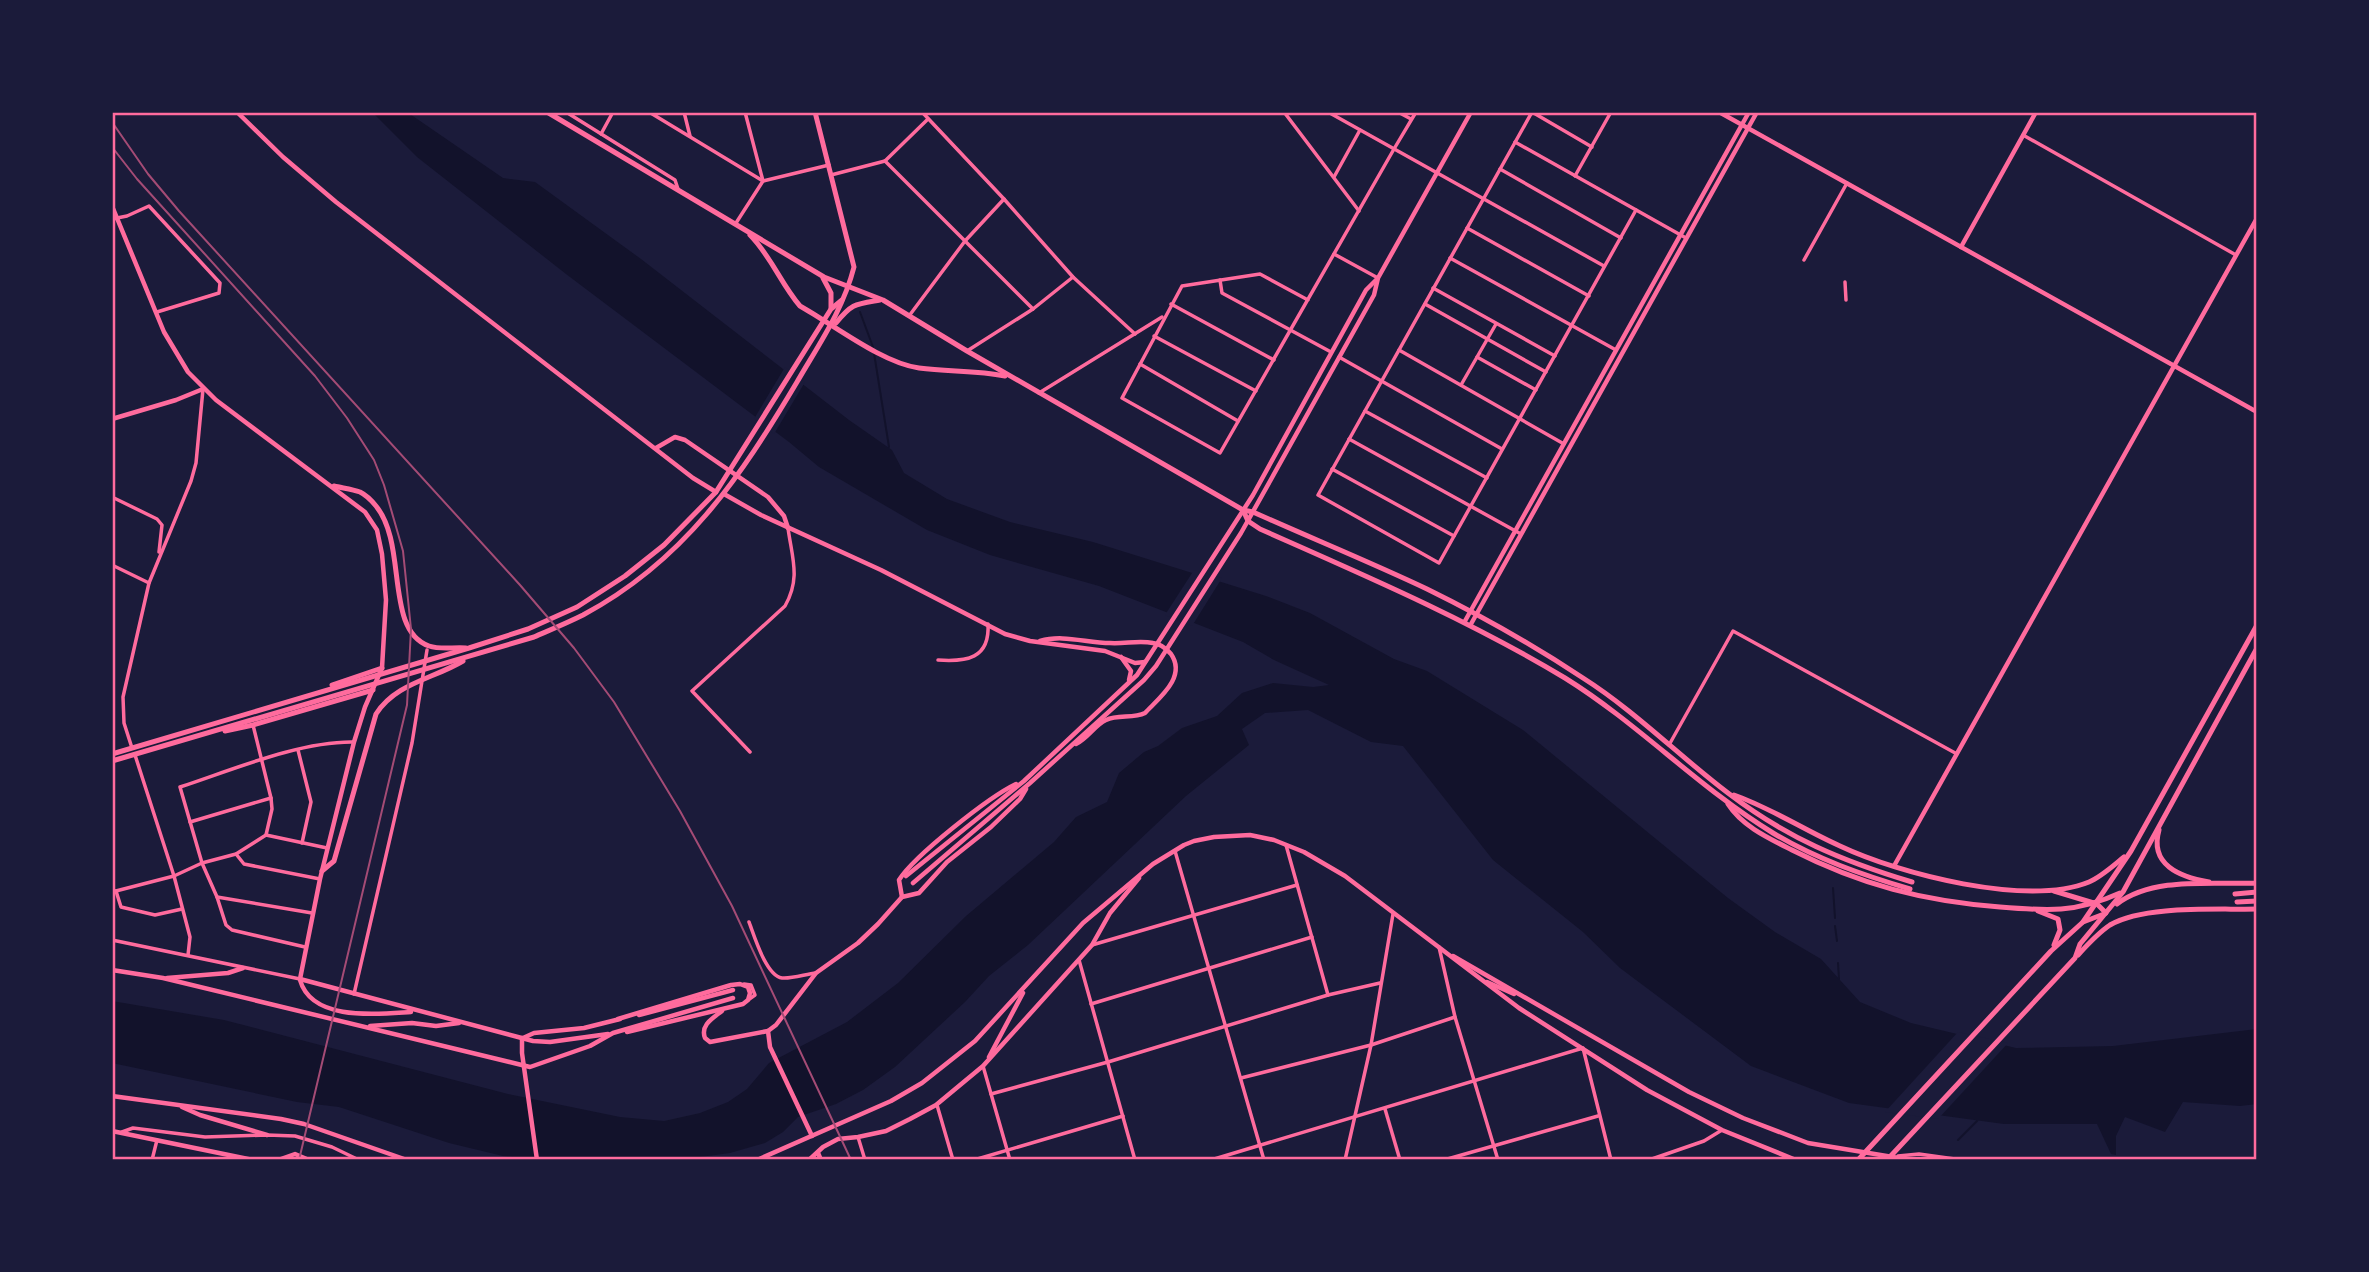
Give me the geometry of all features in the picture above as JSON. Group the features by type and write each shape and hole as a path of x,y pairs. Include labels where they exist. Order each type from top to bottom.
{"main road":[{"path":"237,112 283,157 337,202 693,478 716,492"},
{"path":"547,112 821,275 883,300 1243,510 1253,512 1424,588 1473,613 1584,678 1728,793 1777,827 1823,851 1911,886 1857,873 1774,834 1726,801 1592,696 1468,623 1248,521 1243,510"},
{"path":"221,726 230,727 534,637 583,615 632,584 703,521 758,447 839,312 849,286 854,267 815,112"},
{"path":"906,876 1024,781 1137,675 1243,510 1366,290 1378,278 1471,112"},
{"path":"1720,112 2257,412"},
{"path":"1518,532 1564,444 1749,112"},
{"path":"1468,623 1757,112"},
{"path":"1961,247 2036,112"},
{"path":"112,206 114,218 164,332 188,372 203,389 334,486 365,512 377,530 386,600 382,668 354,742 312,913 300,979 307,993 328,1008 361,1014 416,1011"},
{"path":"1894,866 2257,218"},
{"path":"743,228 765,251 789,293 800,306 895,362 919,368 984,371 1012,377"},
{"path":"821,275 828,286 831,309"},
{"path":"913,883 1030,783 1156,666 1248,521 1374,295 1378,278"},
{"path":"221,726 228,720 528,629 577,607 625,576 671,539 716,492 750,442 831,309 846,295"},
{"path":"821,342 850,307 858,302 883,300"},
{"path":"112,419 203,389"},
{"path":"656,448 675,437 684,440 768,497 784,516 788,527"},
{"path":"334,486 362,493 383,516 389,530 398,571 401,609 409,631 431,647 469,648"},
{"path":"724,494 761,515 881,570 1005,634 1037,642 1105,651 1135,663 1146,662"},
{"path":"1858,1160 2051,951 2084,922 2131,850 2257,625"},
{"path":"1037,642 1052,637 1110,643 1147,642 1164,647 1173,657 1176,667 1171,685 1145,713 1107,719 1084,740 1069,748"},
{"path":"2075,958 2087,934 2123,892 2257,648"},
{"path":"322,871 334,861 376,714 382,704 411,683 436,675 471,656"},
{"path":"1121,657 1131,671 1126,684"},
{"path":"112,761 133,752 221,726 382,668"},
{"path":"221,726 226,732 373,690"},
{"path":"112,754 133,752"},
{"path":"902,897 899,880 921,855 980,808 1024,781"},
{"path":"724,1010 705,1026 703,1033 710,1041 768,1031 776,1025 816,973 858,943 902,897 919,893 947,862 991,827 1020,799 1030,783"},
{"path":"1728,793 1757,803 1843,848 1894,866 1991,889 2051,890 2090,882 2131,850"},
{"path":"1726,801 1736,816 1768,838 1816,862 1855,878 1938,901 2031,909 2068,909 2097,904 2123,892"},
{"path":"2165,812 2156,845 2166,864 2184,877 2222,884"},
{"path":"759,1160 891,1101 922,1083 975,1041 1083,922 1143,872 1194,841 1231,835 1265,837 1304,852 1345,876 1450,954 1689,1092 1743,1118 1808,1143 1911,1160"},
{"path":"989,1057 1092,945 1110,913 1143,872"},
{"path":"2084,922 2106,913 2120,901 2159,887 2257,883"},
{"path":"2051,890 2097,904 2106,913"},
{"path":"2235,894 2257,892"},
{"path":"2237,902 2257,901"},
{"path":"2031,909 2058,919 2059,937 2051,951"},
{"path":"1887,1160 2094,937 2110,925 2130,916 2146,914 2257,909"},
{"path":"1450,954 1546,1026 1647,1090 1722,1130 1792,1159"},
{"path":"163,978 228,973 243,968"},
{"path":"112,970 163,978 530,1067 590,1046 613,1033 733,998"},
{"path":"300,979 533,1041 550,1042 666,1024 724,1010 743,1004 750,993 748,988 740,984 695,994 618,1019"},
{"path":"1480,979 1531,1001"},
{"path":"809,1160 823,1147 838,1139 858,1138 886,1131 936,1105 983,1066 1027,986"},
{"path":"522,1038 534,1033 584,1028 733,990"},
{"path":"363,1026 412,1023 436,1026 462,1023"},
{"path":"768,1031 771,1047 812,1136"},
{"path":"522,1038 537,1160"},
{"path":"112,1096 281,1119 304,1124 407,1160"},
{"path":"177,1105 200,1115 267,1135"},
{"path":"112,1131 253,1160"},
{"path":"818,1153 821,1160"},
{"path":"278,1160 295,1154 309,1160"}],"street":[{"path":"566,112 675,180 678,190"},
{"path":"601,134 613,112"},
{"path":"649,112 763,181"},
{"path":"684,112 691,138"},
{"path":"745,112 763,181"},
{"path":"922,112 1073,277 1135,334"},
{"path":"1284,112 1359,211"},
{"path":"1328,112 1605,266"},
{"path":"1398,112 1412,119"},
{"path":"1308,300 1260,274 1182,286 1122,398 1220,453 1335,254 1394,149 1416,112"},
{"path":"1592,147 1532,112 1318,495 1439,563 1636,210"},
{"path":"1576,176 1610,114 1603,112"},
{"path":"831,175 886,161 928,119"},
{"path":"1334,177 1360,130"},
{"path":"2023,135 2236,255"},
{"path":"1515,142 1686,238"},
{"path":"886,161 1032,309"},
{"path":"736,223 763,181 829,165"},
{"path":"1500,169 1621,238"},
{"path":"1804,260 1847,183"},
{"path":"909,316 965,241 1004,199"},
{"path":"114,218 127,216 149,206 220,283 219,293 157,312"},
{"path":"1467,228 1589,296"},
{"path":"1335,254 1378,278"},
{"path":"1450,258 1616,350"},
{"path":"967,351 1032,309 1073,277"},
{"path":"1220,280 1222,293 1331,352"},
{"path":"1845,282 1846,300"},
{"path":"1433,288 1555,356"},
{"path":"1171,303 1274,360"},
{"path":"1424,304 1546,372"},
{"path":"1039,393 1165,315"},
{"path":"1461,386 1496,324"},
{"path":"1154,336 1256,391"},
{"path":"1399,350 1564,444"},
{"path":"1339,357 1503,449"},
{"path":"1477,357 1536,390"},
{"path":"1140,364 1239,421"},
{"path":"188,956 190,937 174,876 124,723 122,697 149,583 196,463 203,389"},
{"path":"1365,411 1487,478"},
{"path":"1349,439 1518,532"},
{"path":"1332,469 1454,536"},
{"path":"112,497 157,519 162,525 159,557"},
{"path":"750,751 692,691 785,606 793,592 795,580 788,527"},
{"path":"112,565 149,583"},
{"path":"938,660 970,659 979,653 988,635 988,624"},
{"path":"1669,745 1733,631 1957,754"},
{"path":"354,994 412,743 427,650"},
{"path":"253,725 271,798 272,808 266,835"},
{"path":"305,947 232,930 226,925 202,863 180,787 332,741 354,742"},
{"path":"298,750 311,802 302,843"},
{"path":"190,822 271,798"},
{"path":"182,909 155,915 121,907 114,891 174,876 202,863 236,854 266,835 327,848"},
{"path":"1286,844 1328,995"},
{"path":"1175,851 1264,1160"},
{"path":"236,854 244,864 320,879"},
{"path":"1092,945 1297,885"},
{"path":"217,897 312,913"},
{"path":"1345,1160 1371,1045 1393,914"},
{"path":"749,922 773,974 782,978 816,973"},
{"path":"1091,1004 1312,937"},
{"path":"112,940 300,979"},
{"path":"1439,947 1455,1017 1498,1160"},
{"path":"1079,958 1135,1160"},
{"path":"991,1094 1108,1062 1328,995 1380,983"},
{"path":"1241,1078 1371,1045 1455,1017"},
{"path":"1211,1160 1583,1048 1611,1160"},
{"path":"983,1066 1010,1160"},
{"path":"936,1105 953,1160"},
{"path":"1385,1109 1400,1160"},
{"path":"974,1160 1123,1116"},
{"path":"1444,1160 1598,1116"},
{"path":"119,1133 133,1128 205,1137 295,1136 315,1141 359,1160"},
{"path":"1649,1160 1704,1142 1722,1130"},
{"path":"858,1138 865,1160"},
{"path":"152,1160 157,1140"},
{"path":"1896,1156 1919,1154 1962,1160"}],"shaded area":[{"path":"372,112 407,112 503,178 535,182 892,450 904,473 947,499 1010,522 1093,542 1266,596 1310,613 1394,659 1427,671 1523,730 1728,898 1775,932 1821,959 1860,1002 1911,1023 2016,1048 2113,1046 2257,1029 2257,1104 2240,1106 2183,1102 2165,1132 2125,1117 2116,1136 2116,1155 2111,1154 2097,1124 2004,1124 1849,1103 1751,1066 1620,968 1583,932 1493,860 1403,746 1371,742 1308,710 1265,713 1242,729 1249,745 1186,796 1028,945 989,976 895,1067 863,1090 836,1104 798,1117 783,1132 765,1143 730,1153 678,1160 542,1160 503,1156 449,1143 339,1107 297,1102 112,1063 112,1001 224,1020 508,1094 620,1117 664,1121 700,1113 728,1102 747,1089 769,1063 847,1022 898,983 966,916 1054,842 1076,817 1107,802 1119,773 1144,752 1158,746 1182,728 1217,716 1242,693 1273,683 1313,687 1329,685 1274,660 1243,642 1099,586 990,555 927,530 819,467 417,157"}],"pier":[{"path":"785,367 805,382 774,434 754,419"},
{"path":"1194,570 1222,578 1192,626 1165,615"},
{"path":"1958,1032 2008,1043 1938,1119 1885,1112"}],"waterway":[{"path":"860,312 873,347"},
{"path":"874,353 889,447"},
{"path":"1833,888 1835,918"},
{"path":"1835,926 1837,941"},
{"path":"1838,963 1839,979"},
{"path":"1958,1140 1977,1121"}],"railway":[{"path":"112,122 148,174 179,211 520,585 574,648 614,702 680,811 732,906 851,1160"},
{"path":"112,147 137,179 315,376 347,418 374,460 403,551 411,629 407,705 299,1160"}]}
